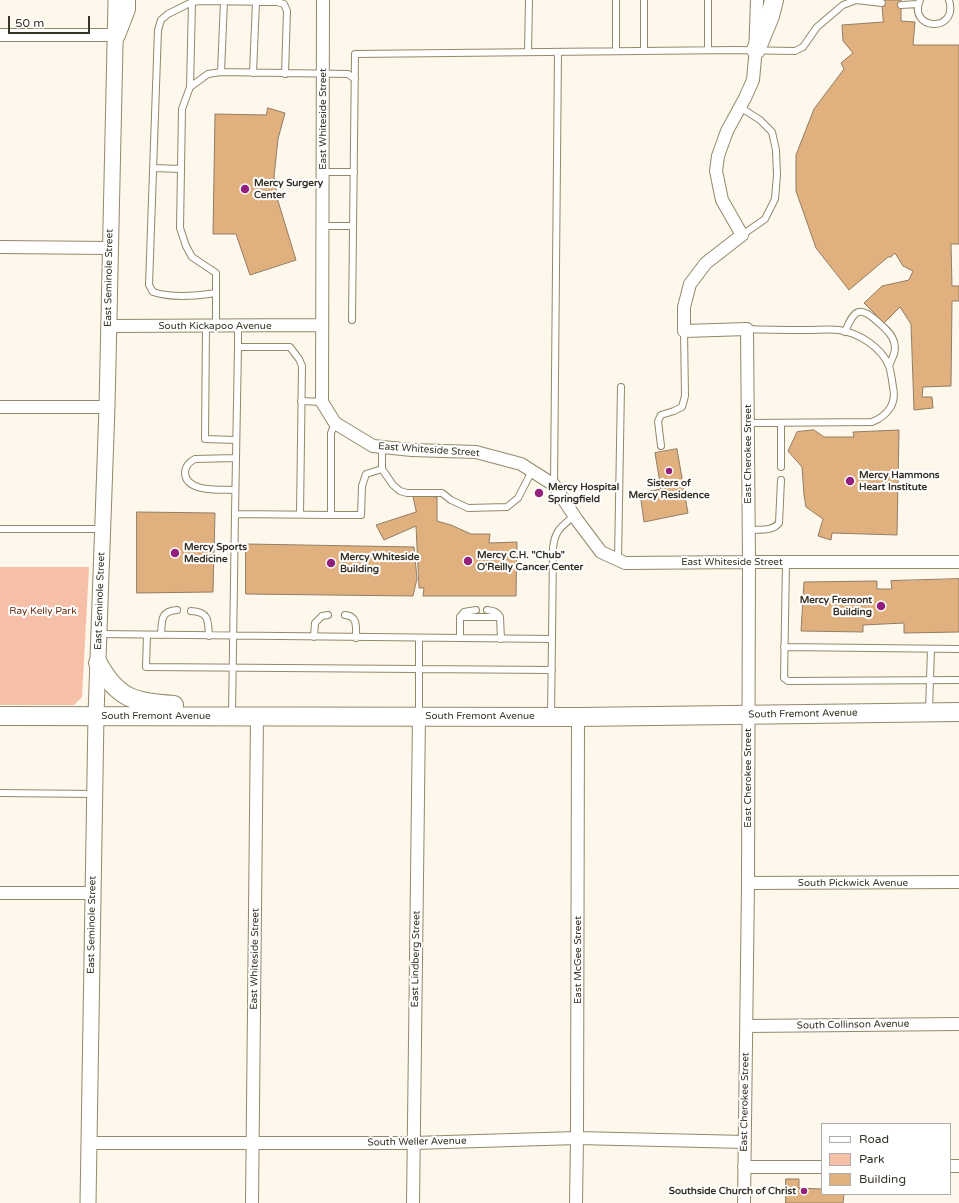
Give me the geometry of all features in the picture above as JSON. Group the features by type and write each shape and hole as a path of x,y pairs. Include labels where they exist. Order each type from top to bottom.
{"main road":[{"path":"116,35 126,9 126,0"},
{"path":"756,50 770,16 774,0"},
{"path":"98,663 106,677 114,686 131,698 150,703 214,708 232,716"},
{"name":"South Fremont Avenue","path":"0,716 578,716 959,712"}],"street":[{"name":"East Seminole Street","path":"88,1203 94,794 107,407 116,0"},
{"name":"East Whiteside Street","path":"324,0 322,402 335,423 373,446 412,450 476,452 520,464 554,485 574,516 602,552 625,563 959,562"},
{"path":"748,330 684,331 684,307 690,284 706,263 742,235 722,200 716,171 718,156 727,131 753,80 756,50 757,0"},
{"path":"0,35 116,35"},
{"path":"0,247 110,248"},
{"name":"South Kickapoo Avenue","path":"108,326 322,326"},
{"name":"East Cherokee Street","path":"744,1203 748,883 748,330"},
{"path":"0,407 107,407"},
{"name":"East Whiteside Street","path":"252,1203 257,716"},
{"name":"East Lindberg Street","path":"413,1203 419,716"},
{"name":"East McGee Street","path":"576,1203 578,716"},
{"name":"South Pickwick Avenue","path":"748,883 959,882"},
{"path":"0,893 93,893"},
{"name":"South Collinson Avenue","path":"747,1026 959,1024"},
{"name":"South Weller Avenue","path":"90,1143 414,1143 577,1138 745,1142"},
{"path":"744,1167 821,1167"}],"lane":[{"path":"528,52 529,0"},
{"path":"616,0 616,51"},
{"path":"644,0 644,51"},
{"path":"708,0 708,50"},
{"path":"352,320 355,54 708,50 796,51 803,47 817,27 843,5 856,0 882,3"},
{"path":"221,72 224,1"},
{"path":"216,293 201,296 161,295 153,292 149,285 158,30 161,20 168,14 192,2 277,2 284,4 287,11 285,74"},
{"path":"192,2 190,87 182,109 180,228 186,246 192,257 216,273 216,293 211,326 205,439 236,440"},
{"path":"253,73 256,2"},
{"path":"901,5 919,2 918,10 922,19 931,24 942,23 946,20 951,11 952,3"},
{"path":"554,485 558,52"},
{"path":"190,87 208,74 221,72 348,74 355,79"},
{"path":"740,107 760,120 772,132 776,150 777,175 775,199 765,219 742,235"},
{"path":"153,168 181,169"},
{"path":"323,172 354,172"},
{"path":"322,226 353,226"},
{"path":"845,332 849,320 854,314 861,311 869,313 889,331 894,342 894,354 889,366"},
{"path":"232,716 232,636 238,326"},
{"path":"748,330 838,330 853,333 870,343 880,352 889,366 894,389 894,399 891,408 881,418 872,422 748,423"},
{"path":"662,446 658,421 661,415 682,407 685,396 684,331"},
{"path":"238,347 290,347 299,358 302,366 300,514"},
{"path":"618,560 621,387"},
{"path":"302,401 322,402"},
{"path":"331,515 331,432 335,423"},
{"path":"781,423 781,466"},
{"path":"382,447 382,469 400,492 442,493 451,500 468,508 507,507 518,498 532,472"},
{"path":"235,490 197,488 191,485 187,480 185,473 186,466 195,459 236,458"},
{"path":"235,514 361,515 362,486 366,474 382,469"},
{"path":"749,530 775,528 779,523 781,480"},
{"path":"551,716 554,536 560,528 574,516"},
{"path":"0,529 102,529"},
{"path":"786,562 784,678 788,681 959,680"},
{"path":"161,635 162,619 165,613 170,610 177,610"},
{"path":"191,610 199,611 208,619 209,636"},
{"path":"460,638 460,617 464,612 476,610"},
{"path":"487,610 498,613 500,617 501,639"},
{"path":"314,637 315,623 322,616 328,615"},
{"path":"345,615 350,615 354,618 356,623 356,638"},
{"path":"460,617 500,617"},
{"path":"99,634 552,639"},
{"path":"147,635 146,667 552,670"},
{"path":"418,638 419,716"},
{"path":"784,647 959,649"},
{"path":"929,712 931,649"},
{"path":"0,793 94,794"}],"green space":[{"name":"Ray Kelly Park","path":"0,567 89,567 82,697 74,705 0,705"}],"building":[{"path":"882,0 901,0 901,21 915,22 913,45 959,45 959,244 951,244 952,286 959,286 959,301 952,301 951,386 923,387 922,397 932,397 933,408 914,410 911,324 900,307 884,323 864,303 882,286 909,280 913,271 903,266 895,253 891,257 888,257 849,290 816,248 796,191 796,155 814,109 844,69 841,63 853,53 843,41 842,25 883,22"},
{"name":"Mercy Surgery Center","path":"268,108 285,113 278,139 274,177 278,201 296,260 250,275 236,234 213,234 215,114 266,115"},
{"name":"Mercy Hammons Heart Institute","path":"814,430 824,437 854,437 853,432 899,430 897,535 832,533 831,540 818,536 823,519 806,507 802,467 788,451 797,432"},
{"name":"Sisters of Mercy Residence","path":"677,449 688,513 644,522 640,493 661,489 655,453"},
{"name":"Mercy C.H. \"Chub\" O'Reilly Cancer Center","path":"413,495 437,497 437,521 451,525 471,534 490,534 489,543 517,542 516,596 423,596 424,588 419,588 416,526 384,540 376,525 416,512"},
{"name":"Mercy Sports Medicine","path":"137,512 215,513 213,592 137,593"},
{"name":"Mercy Whiteside Building","path":"246,544 414,547 417,579 413,596 246,594"},
{"name":"Mercy Fremont Building","path":"959,579 959,632 904,633 904,623 863,625 863,632 801,631 804,582 877,581 877,589 892,589 891,581"},
{"name":"Southside Church of Christ","path":"786,1179 799,1179 799,1188 821,1189 821,1195 844,1195 843,1203 786,1203"}],"place":[{"name":"Mercy Surgery Center","path":"245,189"},
{"name":"Sisters of Mercy Residence","path":"669,471"},
{"name":"Mercy Hammons Heart Institute","path":"850,481"},
{"name":"Mercy Hospital Springfield","path":"539,493"},
{"name":"Mercy Sports Medicine","path":"175,553"},
{"name":"Mercy C.H. \"Chub\" O'Reilly Cancer Center","path":"468,561"},
{"name":"Mercy Whiteside Building","path":"331,563"},
{"name":"Mercy Fremont Building","path":"881,606"},
{"name":"Southside Church of Christ","path":"804,1191"}]}
